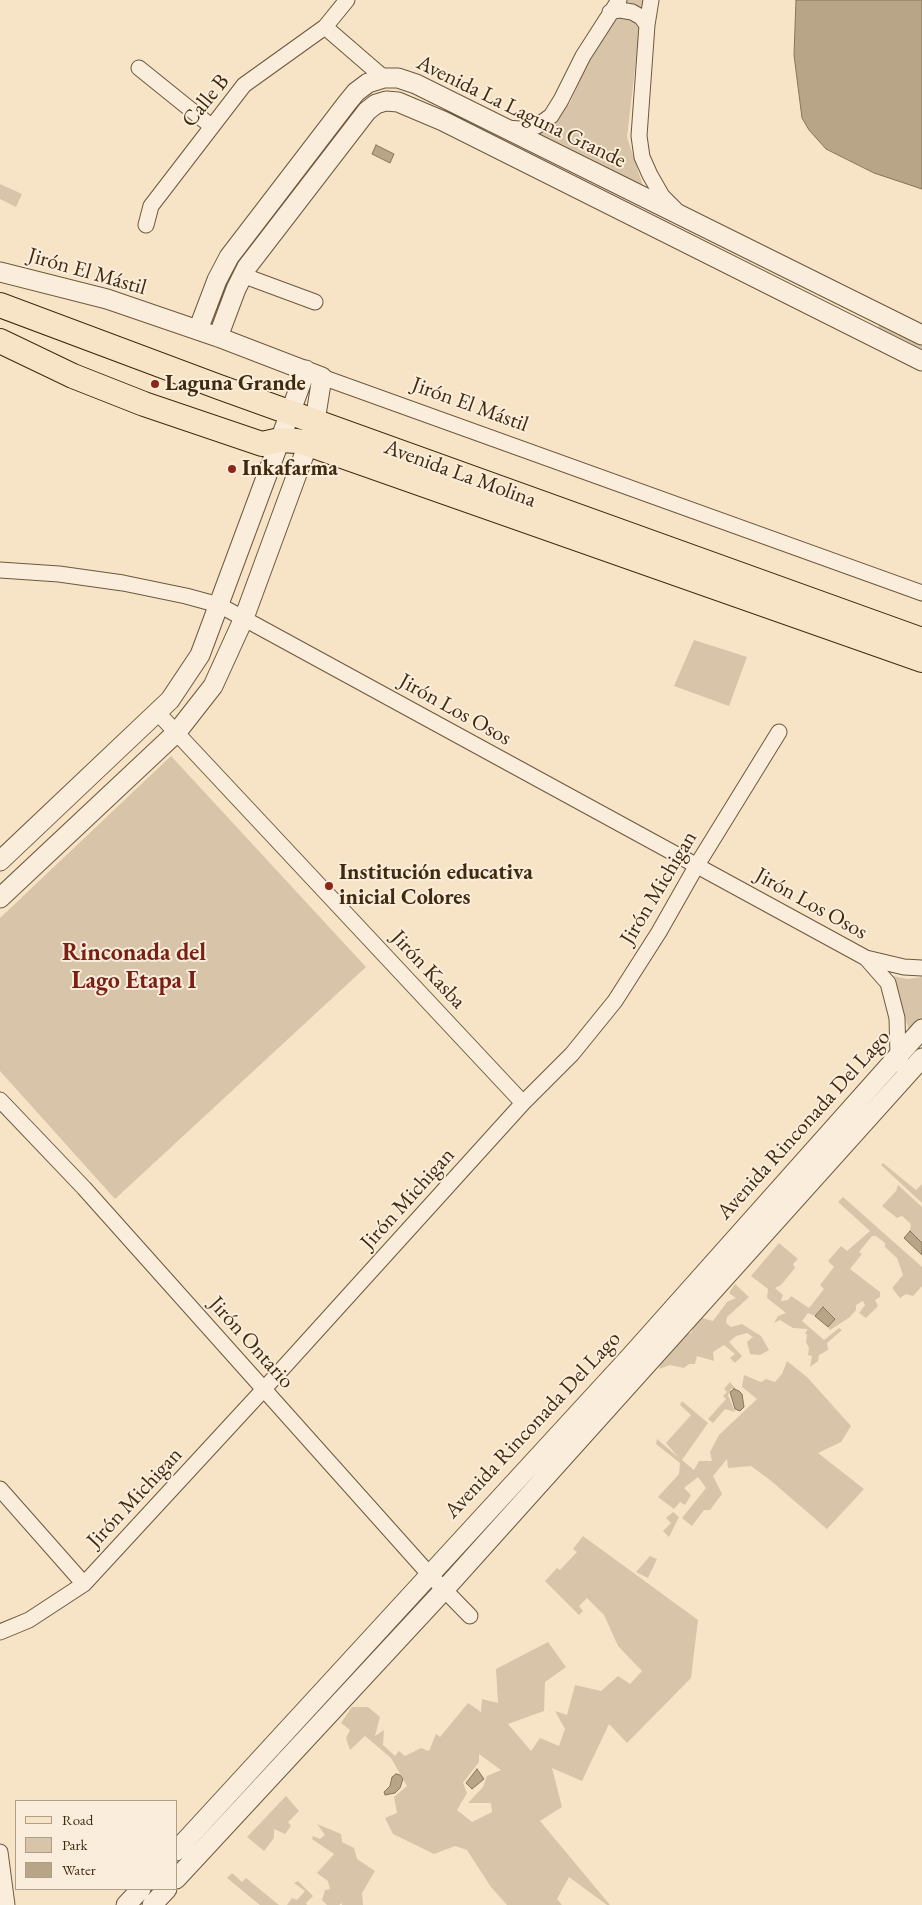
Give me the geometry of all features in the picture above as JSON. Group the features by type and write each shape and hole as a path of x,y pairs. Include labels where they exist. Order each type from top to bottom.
{"main road":[{"name":"Avenida La Molina","path":"0,305 290,412 922,640"},
{"name":"Avenida La Molina","path":"0,341 73,376 144,404 262,444 280,440 308,444 922,660"},
{"path":"741,575 842,632"}],"street":[{"name":"Calle B","path":"146,225 151,206 244,85 325,27 347,0"},
{"path":"651,0 646,25 638,136 650,175 662,196 684,217"},
{"path":"502,127 520,129 536,126 551,116 583,56 615,6 620,10 632,12 640,17 646,25"},
{"path":"325,27 384,78"},
{"path":"139,68 211,126"},
{"name":"Avenida La Laguna Grande","path":"198,330 217,280 230,257 356,92 368,83 384,78 398,78 416,84 922,335"},
{"name":"Avenida La Laguna Grande","path":"218,337 245,271 367,111 376,104 386,101 398,102 443,121 922,361"},
{"path":"443,121 452,103"},
{"path":"710,255 721,236"},
{"path":"230,257 245,271 315,302"},
{"name":"Jirón El Mástil","path":"0,272 107,300 198,330 314,374 922,592"},
{"path":"868,334 879,313"},
{"path":"0,861 170,700 200,655 290,412 314,374"},
{"path":"0,898 177,732 213,686 244,618 308,444 315,421 314,374"},
{"name":"Jirón Los Osos","path":"0,570 59,574 123,583 219,605 866,958 904,967 922,968"},
{"name":"Jirón Kasba","path":"157,712 523,1103"},
{"name":"Jirón Michigan","path":"0,1632 30,1620 84,1584 264,1390 523,1103 572,1054 615,1001 659,932 697,865 779,732"},
{"name":"Jirón Los Osos","path":"866,958 888,983 897,1018 898,1056 908,1074"},
{"name":"Avenida Rinconada Del Lago","path":"178,1849 628,1358 922,1029"},
{"name":"Avenida Rinconada Del Lago","path":"178,1876 444,1590 922,1058"},
{"name":"Jirón Ontario","path":"0,1100 84,1188 428,1574 470,1616"},
{"path":"0,1489 84,1584"},
{"path":"0,1852 7,1905"},
{"path":"126,1905 140,1890"},
{"path":"152,1905 166,1890"}],"green space":[{"path":"626,0 643,0 627,137 643,186 533,133 550,123 570,103 590,57"},
{"path":"0,184 22,194 16,207 0,199"},
{"path":"880,323 922,342 922,353 877,329"},
{"path":"694,640 747,657 729,706 674,686"},
{"path":"171,756 366,967 115,1199 0,1071 0,918"},
{"path":"893,976 907,979 922,977 922,1021 910,1034"},
{"path":"883,1163 916,1190 922,1184 922,1203 881,1165"},
{"path":"898,1185 922,1207 922,1244 910,1231 911,1224 902,1216 897,1218 882,1206 896,1191"},
{"path":"843,1197 922,1267 922,1286 913,1296 906,1294 900,1298 892,1288 903,1275 897,1258 885,1247 885,1243 876,1236 872,1236 859,1252 862,1254 850,1269 880,1292 880,1297 875,1300 878,1306 866,1318 859,1313 865,1305 863,1301 856,1305 856,1310 850,1317 830,1330 828,1327 835,1318 823,1307 815,1316 808,1313 802,1321 824,1340 839,1328 842,1330 827,1343 828,1350 819,1355 818,1361 810,1367 812,1356 808,1355 809,1348 805,1333 808,1329 793,1328 780,1320 774,1323 778,1316 786,1313 767,1298 768,1289 751,1276 779,1243 798,1259 793,1264 795,1268 781,1285 775,1288 783,1295 781,1301 788,1300 791,1296 809,1308 824,1289 820,1285 834,1267 828,1261 841,1246 847,1251 870,1231 838,1202"},
{"path":"735,1284 749,1297 727,1317 726,1323 731,1327 742,1324 761,1336 769,1350 760,1355 750,1354 747,1342 753,1337 747,1333 736,1336 729,1342 742,1356 735,1363 730,1358 735,1354 724,1345 713,1352 714,1361 697,1356 695,1364 689,1364 684,1368 670,1365 659,1369 662,1360 679,1338 691,1333 699,1317 713,1321 727,1302 736,1298 729,1293"},
{"path":"787,1361 807,1377 851,1426 841,1442 818,1453 864,1489 827,1529 751,1466 728,1468 727,1459 713,1476 722,1494 710,1510 704,1510 692,1526 682,1518 706,1488 698,1477 684,1488 691,1495 685,1505 680,1502 674,1509 658,1497 679,1474 680,1463 656,1444 657,1439 679,1458 666,1443 691,1415 680,1405 682,1401 708,1423 682,1460 694,1470 699,1461 712,1461 710,1452 719,1435 757,1399 742,1387 744,1375 761,1382 766,1379 775,1382 782,1374"},
{"path":"730,1382 736,1389 731,1389 728,1395 735,1412 725,1409 713,1423 708,1419 726,1399 723,1396 727,1392 724,1389"},
{"path":"673,1512 679,1517 669,1537 663,1531 671,1523 666,1518"},
{"path":"583,1536 698,1620 691,1678 627,1743 609,1724 582,1781 552,1768 562,1807 540,1821 610,1905 607,1905 569,1877 557,1899 562,1905 507,1905 491,1887 467,1850 455,1846 434,1854 393,1834 385,1818 397,1813 394,1797 407,1786 391,1758 365,1736 350,1750 346,1738 350,1730 341,1723 352,1707 368,1707 380,1717 375,1736 384,1730 383,1745 395,1756 399,1751 405,1756 421,1748 429,1751 436,1734 440,1737 468,1703 481,1712 482,1699 498,1703 496,1669 548,1642 566,1667 545,1682 544,1711 508,1724 531,1751 540,1738 559,1746 565,1729 555,1711 567,1715 575,1685 601,1691 618,1676 630,1684 642,1671 618,1646 604,1615 587,1598 579,1606 583,1611 579,1615 545,1581 557,1568 560,1570 577,1552 573,1549","holes":["479,1754 501,1770 487,1776 483,1787 468,1803 491,1803 492,1812 472,1822 457,1810 467,1793 463,1783 479,1762"]},
{"path":"650,1556 657,1559 648,1578 636,1572"},
{"path":"286,1796 299,1811 288,1822 291,1826 285,1834 274,1829 274,1838 264,1851 247,1837"},
{"path":"317,1824 341,1834 342,1842 354,1848 357,1859 375,1871 362,1893 363,1905 342,1905 342,1903 339,1905 327,1905 322,1900 325,1890 330,1889 328,1881 317,1873 334,1854 312,1839 313,1836 320,1839 325,1835"},
{"path":"232,1873 242,1882 246,1878 279,1905 260,1905 227,1878"},
{"path":"298,1881 313,1896 306,1903 307,1905 287,1905 292,1898 297,1900 305,1891 294,1883"}],"water":[{"path":"796,0 922,0 922,189 874,173 826,149 809,130 802,118 794,55"},
{"path":"376,145 394,154 390,163 372,154"},
{"path":"910,1231 922,1243 922,1255 904,1238"},
{"path":"823,1307 835,1319 828,1327 815,1316"},
{"path":"734,1389 742,1394 744,1407 740,1411 735,1409 730,1392"},
{"path":"477,1769 484,1779 472,1789 466,1783"},
{"path":"396,1774 400,1775 403,1779 400,1788 395,1793 385,1795 384,1792 390,1786 392,1777"}],"place":[{"name":"Laguna Grande","path":"155,384"},
{"name":"Inkafarma","path":"232,469"},
{"name":"Institución educativa inicial Colores","path":"329,886"}],"district":[{"name":"Rinconada del Lago Etapa I","path":"134,967"}]}
